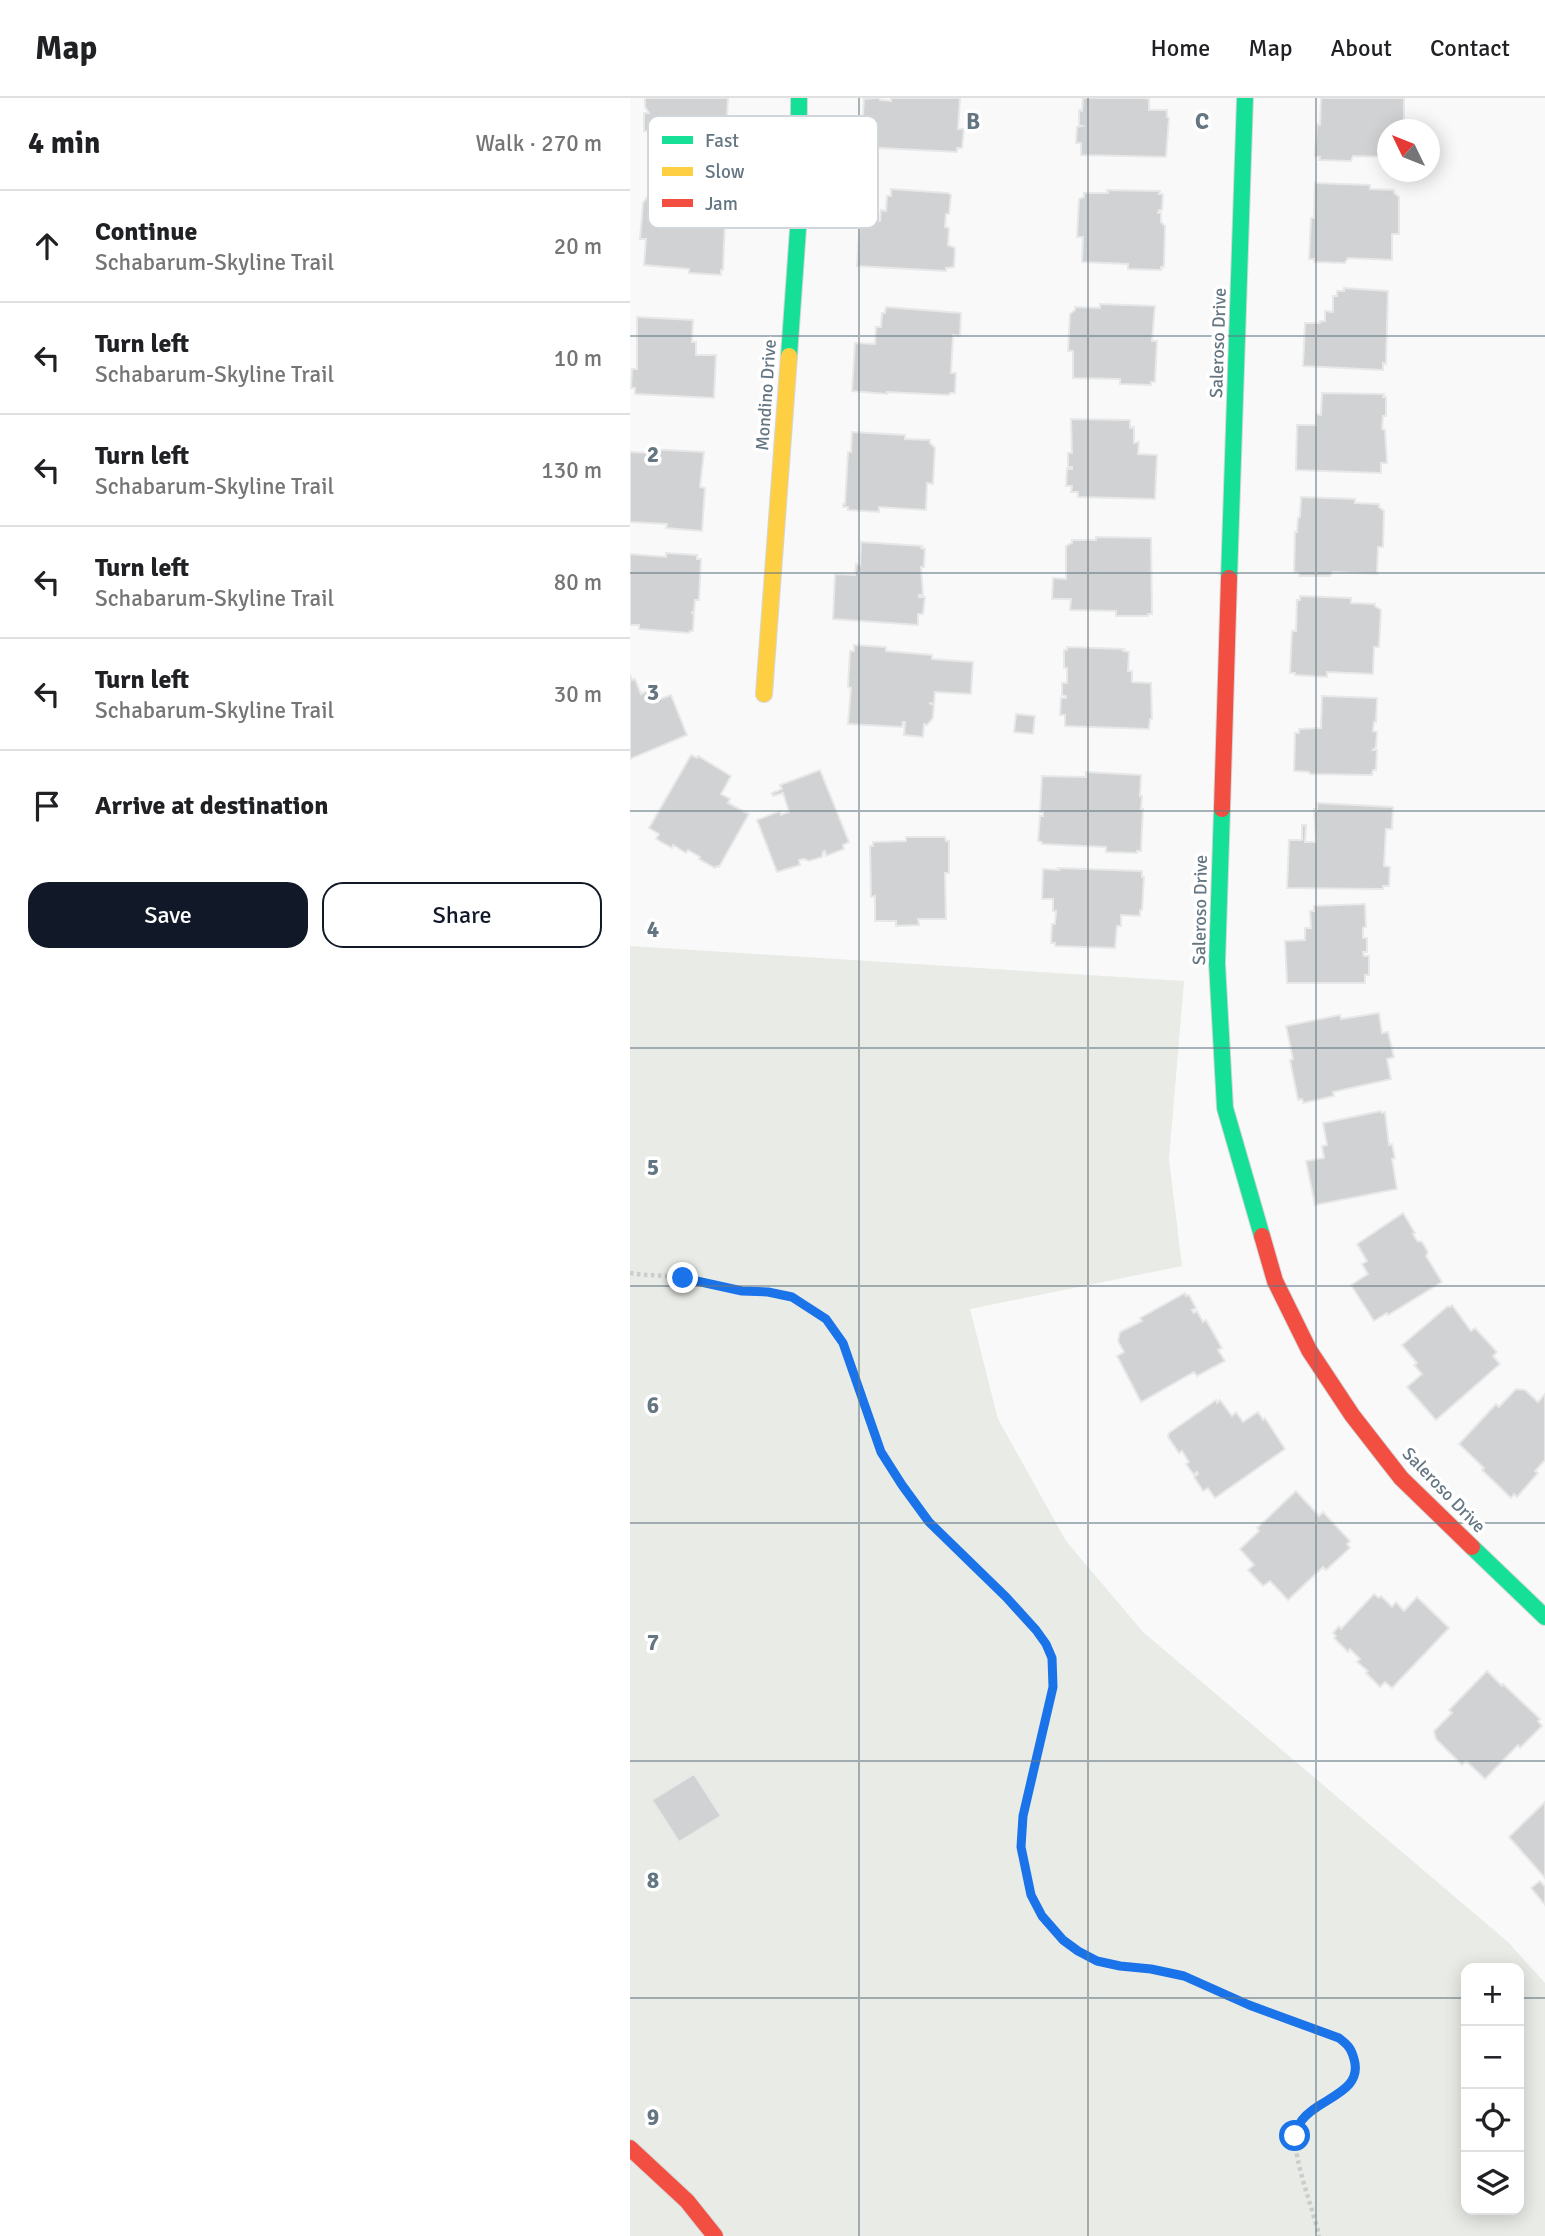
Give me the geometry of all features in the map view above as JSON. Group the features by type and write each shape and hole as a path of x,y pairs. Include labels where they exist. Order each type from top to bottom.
{"street":[{"name":"Mondino Drive","path":"799,98 799,116"},
{"name":"Saleroso Drive","path":"1245,98 1217,963 1225,1108 1275,1281 1310,1350 1352,1415 1401,1478 1545,1617"},
{"name":"Mondino Drive","path":"764,694 798,228"},
{"path":"630,2148 687,2201 715,2236"}],"path":[{"path":"630,1273 683,1278 742,1291 768,1292 792,1297 826,1319 843,1343 881,1452 902,1485 929,1522 1006,1597 1046,1644 1052,1658 1053,1687 1023,1816 1021,1847 1031,1895 1042,1916 1063,1940 1097,1961 1184,1976 1249,2005 1339,2038 1351,2048 1357,2068 1353,2082 1339,2094 1317,2106 1301,2121 1295,2136 1318,2236"}],"shaded area":[{"path":"630,946 1184,981 1169,1159 1182,1266 970,1309 998,1419 1066,1541 1143,1632 1508,1942 1545,1983 1545,2236 630,2236"}],"building":[{"path":"645,98 728,98 727,116 648,116 648,131 644,131 644,113 649,113 645,107"},
{"path":"880,98 891,101 891,98 960,98 958,129 964,129 962,148 957,148 957,152 878,148 878,116 863,116 864,99"},
{"path":"1083,98 1144,98 1149,99 1149,110 1167,110 1169,118 1166,157 1081,155 1081,143 1076,143 1077,127 1082,126 1079,125 1079,110 1082,111"},
{"path":"1321,98 1404,98 1404,119 1377,119 1377,157 1353,156 1351,161 1319,160 1320,157 1315,156 1317,124 1320,125"},
{"path":"1315,183 1370,185 1370,189 1394,190 1399,197 1399,234 1392,234 1392,260 1348,258 1345,263 1314,262 1314,259 1309,259"},
{"path":"891,189 951,195 945,227 949,228 948,245 955,248 954,267 946,268 946,271 857,266 859,228 878,228 881,210 886,211 887,196 891,196"},
{"path":"1107,190 1160,191 1159,194 1163,194 1162,210 1158,213 1161,213 1161,222 1165,226 1164,267 1161,267 1161,270 1128,269 1128,264 1082,262 1083,237 1077,237 1079,199 1084,197 1084,193 1108,193"},
{"path":"648,196 648,228 725,228 721,275 689,273 689,269 644,265 646,239 640,239 643,203"},
{"path":"1344,288 1388,291 1386,364 1383,363 1383,370 1303,366 1305,323 1325,321 1325,311 1333,312 1333,296 1337,296 1337,291 1344,291"},
{"path":"1100,304 1155,306 1152,341 1157,341 1155,382 1151,382 1151,385 1120,384 1120,379 1073,378 1073,351 1068,351 1070,314 1075,307 1100,308"},
{"path":"886,307 961,313 960,336 953,335 951,373 956,373 955,393 887,394 852,391 855,343 875,344 876,327 881,327 882,313 885,313"},
{"path":"637,317 693,320 692,342 696,342 696,355 716,355 714,398 635,394 635,388 631,388 632,369 637,369"},
{"path":"1322,393 1384,394 1386,416 1383,416 1382,429 1385,430 1387,463 1381,463 1381,473 1296,470 1297,425 1316,425 1316,414 1321,415"},
{"path":"1071,419 1130,420 1130,428 1134,427 1134,443 1139,442 1138,454 1157,455 1155,499 1078,497 1078,492 1071,492 1072,486 1066,486 1067,469 1072,469 1068,467 1068,453 1072,453"},
{"path":"852,432 905,435 905,439 930,440 935,448 933,484 927,483 926,510 879,507 879,512 848,510 848,507 843,507"},
{"path":"649,449 704,452 700,487 705,488 702,531 666,528 667,524 630,522 630,452 649,453"},
{"path":"1301,497 1355,499 1355,503 1379,504 1384,511 1383,547 1378,547 1377,574 1333,572 1330,576 1299,576 1299,573 1294,572 1295,532 1300,517"},
{"path":"1096,537 1151,538 1152,614 1116,616 1116,611 1070,610 1071,599 1052,599 1053,578 1066,579 1066,546 1072,543 1072,540 1096,540"},
{"path":"861,542 922,546 921,548 925,549 924,567 921,567 923,595 919,597 925,597 923,614 918,614 918,625 833,619 835,574 855,575 856,564 860,565"},
{"path":"666,553 697,555 697,559 701,559 699,600 695,600 694,613 691,612 694,614 693,631 689,633 639,629 639,625 630,625 630,554 666,557"},
{"path":"1300,596 1351,598 1351,603 1375,604 1381,610 1379,647 1374,647 1373,674 1327,672 1327,677 1290,673 1292,631 1296,631 1297,600 1300,600"},
{"path":"854,645 932,655 932,659 973,662 971,694 935,692 934,704 929,703 934,705 933,718 927,725 924,724 923,737 904,735 905,722 902,727 848,724 850,651 854,651"},
{"path":"1067,647 1124,649 1123,651 1129,652 1128,671 1132,671 1132,682 1151,683 1152,719 1149,729 1065,726 1065,715 1060,715 1061,698 1066,698 1062,695 1062,683 1067,683 1064,650 1067,650"},
{"path":"630,675 632,680 635,679 641,694 647,691 652,702 671,695 687,735 630,759"},
{"path":"1322,696 1377,698 1373,731 1377,732 1376,747 1373,750 1377,750 1376,770 1373,770 1372,775 1310,774 1294,771 1295,733 1299,733 1299,729 1321,728"},
{"path":"1016,714 1035,716 1033,734 1014,732"},
{"path":"691,755 697,758 698,756 731,776 721,794 730,799 728,803 749,814 719,867 715,868 688,850 686,853 656,839 659,834 649,828"},
{"path":"820,770 849,842 843,845 844,849 826,856 825,851 822,857 809,861 799,860 800,865 777,872 757,820 780,811 781,815 789,812 783,793 773,796 772,793 782,789 780,785"},
{"path":"1086,772 1141,775 1141,851 1106,852 1106,847 1042,844 1038,841 1040,816 1043,816 1043,812 1040,812 1042,776 1086,777"},
{"path":"1317,803 1393,807 1392,829 1386,829 1384,866 1390,867 1389,886 1383,886 1383,889 1287,888 1289,840 1302,840 1302,825 1306,825 1305,842 1316,842 1314,809 1317,809"},
{"path":"906,837 945,837 946,841 949,841 949,873 945,873 946,919 918,919 919,925 896,926 896,921 875,921 875,896 871,897 870,846 873,846 873,842 906,841"},
{"path":"1058,868 1142,871 1144,877 1140,916 1121,915 1115,948 1055,946 1055,943 1051,943 1056,911 1053,911 1053,899 1042,899 1043,869 1059,870"},
{"path":"1365,904 1366,927 1363,928 1363,938 1367,938 1367,952 1363,952 1364,956 1369,956 1369,975 1365,975 1365,983 1287,983 1285,941 1305,940 1305,928 1311,928 1310,911 1314,911 1314,906"},
{"path":"1379,1013 1382,1033 1388,1032 1394,1057 1387,1059 1391,1079 1333,1092 1334,1096 1303,1103 1302,1099 1298,1100 1286,1026 1340,1015 1341,1019"},
{"path":"1385,1112 1389,1145 1392,1144 1395,1158 1392,1159 1397,1189 1315,1205 1306,1161 1324,1158 1322,1146 1327,1145 1323,1123"},
{"path":"1403,1213 1417,1241 1422,1242 1428,1252 1426,1256 1442,1282 1374,1321 1351,1285 1368,1274 1362,1264 1367,1261 1357,1244"},
{"path":"1185,1293 1196,1308 1192,1310 1194,1313 1197,1311 1203,1322 1206,1320 1222,1348 1218,1350 1225,1361 1197,1376 1194,1372 1141,1402 1117,1356 1124,1352 1118,1341 1120,1332"},
{"path":"1452,1305 1471,1331 1475,1328 1497,1352 1493,1356 1500,1364 1436,1420 1407,1387 1422,1374 1414,1365 1417,1363 1402,1345"},
{"path":"1516,1389 1525,1390 1538,1402 1545,1394 1545,1460 1535,1471 1538,1473 1517,1497 1514,1494 1511,1498 1459,1444 1496,1404 1499,1407"},
{"path":"1216,1400 1217,1403 1220,1400 1232,1416 1236,1412 1243,1422 1258,1412 1263,1420 1265,1418 1285,1449 1215,1498 1208,1488 1203,1491 1194,1477 1197,1472 1194,1475 1186,1464 1189,1462 1182,1451 1179,1453 1168,1437 1169,1433"},
{"path":"1296,1491 1319,1516 1323,1512 1350,1541 1347,1544 1350,1548 1326,1570 1323,1567 1288,1600 1270,1581 1263,1586 1248,1570 1254,1565 1240,1549 1259,1531 1257,1528"},
{"path":"1374,1594 1379,1598 1381,1596 1392,1607 1396,1602 1404,1611 1417,1597 1449,1628 1392,1688 1385,1682 1380,1687 1357,1662 1360,1659 1350,1649 1348,1652 1334,1638 1336,1636 1333,1633 1339,1626 1341,1629"},
{"path":"1487,1671 1540,1719 1538,1721 1542,1726 1520,1748 1518,1745 1485,1779 1466,1761 1462,1765 1436,1739 1434,1731 1452,1713 1449,1710"},
{"path":"694,1774 721,1816 679,1842 652,1800"},
{"path":"1545,1802 1545,1878 1509,1837"},
{"path":"1540,1881 1545,1887 1545,1905 1531,1888"}],"traffic: fast":[{"path":"799,98 799,116"},
{"path":"1229,578 1245,98"},
{"path":"789,356 798,228"},
{"path":"1222,809 1217,963 1225,1108 1262,1236"},
{"path":"1472,1547 1545,1617"}],"traffic: slow":[{"path":"764,694 789,356"}],"traffic: jam":[{"path":"1222,809 1229,578"},
{"path":"1262,1236 1275,1281 1309,1350 1352,1415 1401,1478 1472,1547"},
{"path":"630,2148 687,2201 715,2236"}],"route":[{"path":"683,1278 742,1291 768,1292 792,1297 826,1319 843,1343 881,1452 902,1485 929,1522 1006,1597 1046,1644 1052,1658 1053,1687 1023,1816 1021,1847 1031,1895 1042,1916 1063,1940 1097,1961 1184,1976 1279,2017 1339,2038 1351,2048 1357,2068 1353,2082 1339,2094 1317,2106 1301,2121 1295,2136"}]}
